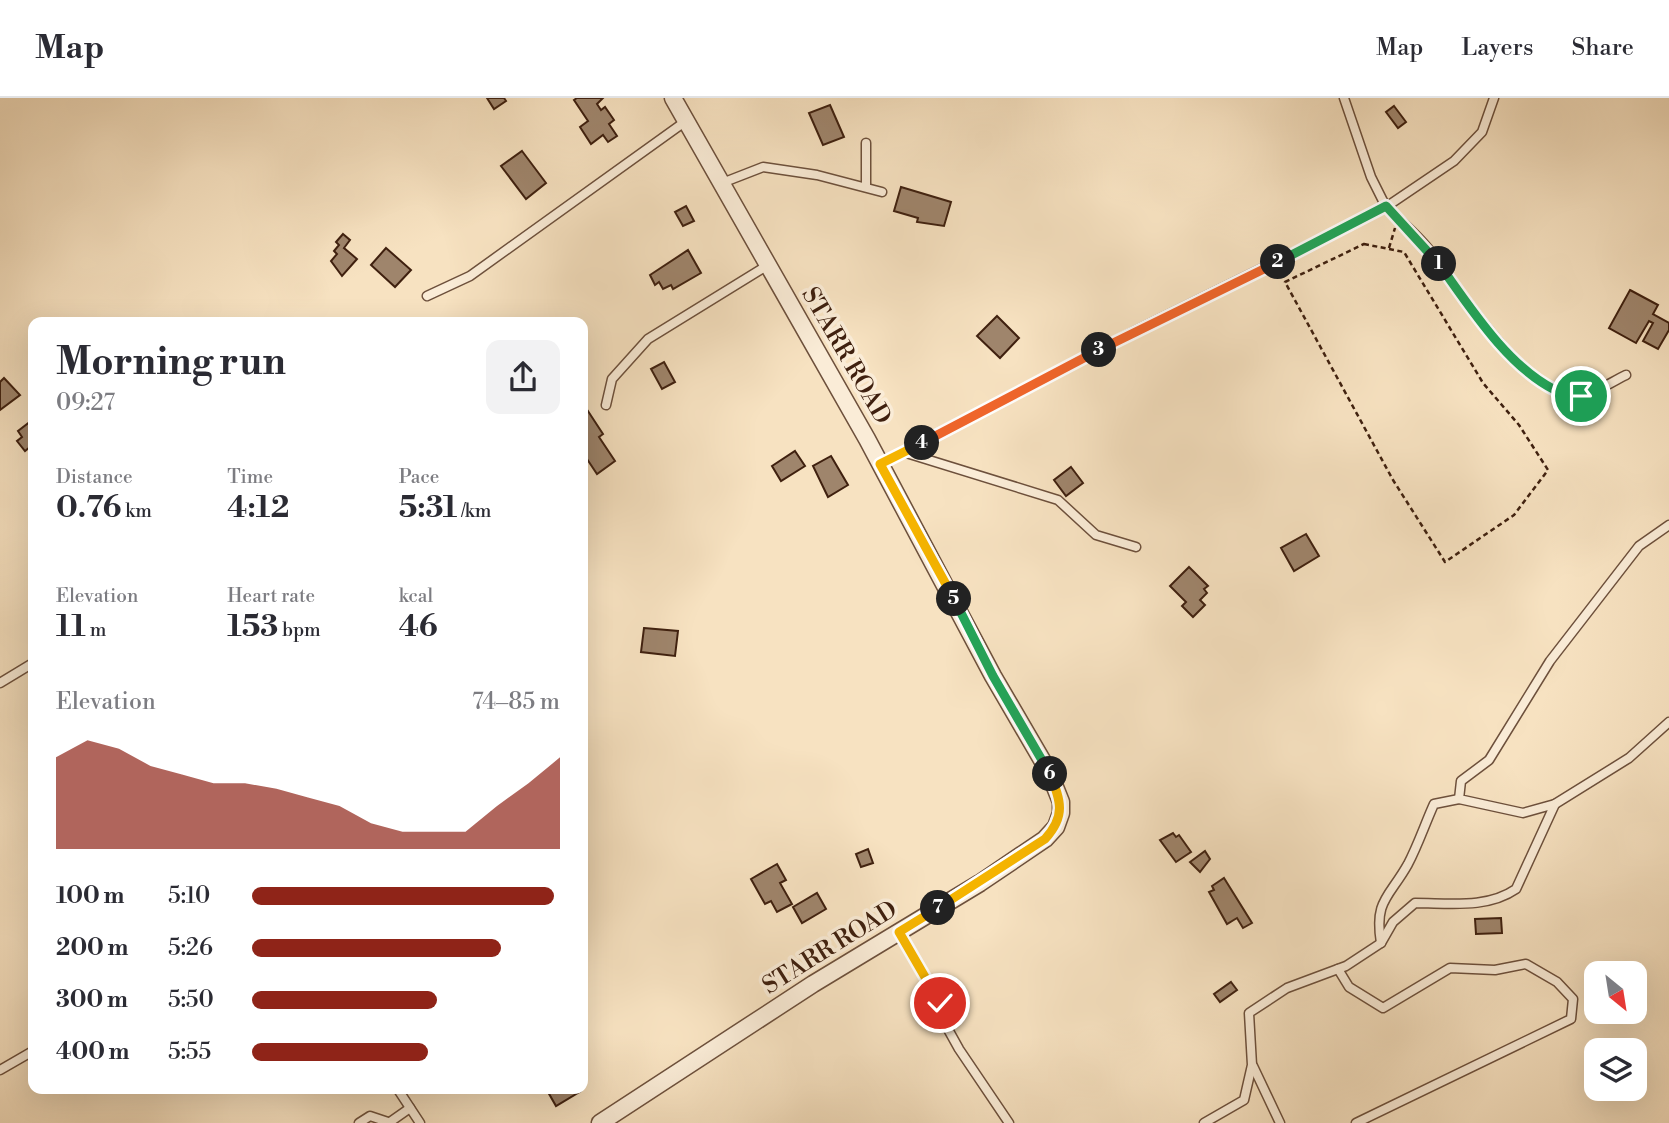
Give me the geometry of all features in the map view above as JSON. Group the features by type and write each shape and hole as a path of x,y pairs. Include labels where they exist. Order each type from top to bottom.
{"street":[{"name":"STARR ROAD","path":"600,1123 1045,839 1056,827 1061,802 1049,772 993,676 880,464 673,98"}],"lane":[{"path":"1343,98 1371,177 1386,206 1429,250 1473,312 1512,358 1556,391 1581,396 1626,375"},
{"path":"880,464 1123,337 1386,206 1454,161 1482,132 1494,98"},
{"path":"427,296 470,276 687,121"},
{"path":"866,143 866,187"},
{"path":"722,183 762,167 817,175 882,191"},
{"path":"606,405 612,379 648,340 768,265"},
{"path":"903,452 1058,500 1096,535 1136,547"},
{"path":"1459,799 1461,781 1489,760 1550,661 1595,600 1639,547 1669,525"},
{"path":"0,683 28,666"},
{"path":"1381,943 1377,920 1381,902 1407,865 1434,804 1459,799 1523,813 1555,804 1629,758 1669,722"},
{"path":"1204,1123 1244,1100 1252,1065 1249,1013 1287,988 1338,969 1381,943 1393,922 1415,903 1483,903 1503,898 1516,888 1555,804"},
{"path":"899,932 940,1003 944,1022 959,1049 1009,1123"},
{"path":"1338,969 1349,987 1383,1008 1450,968 1495,970 1526,964 1557,982 1573,999 1571,1019 1356,1123"},
{"path":"0,1070 28,1054"},
{"path":"1252,1065 1280,1123"},
{"path":"401,1094 420,1123"},
{"path":"359,1123 370,1116 390,1122 410,1108"}],"path":[{"path":"1389,249 1397,218"},
{"path":"1364,244 1389,249 1404,251 1483,383 1519,425 1548,470 1514,515 1445,562 1393,480 1285,282 1364,244"}],"building":[{"path":"487,98 504,98 506,101 494,109"},
{"path":"603,98 597,104 601,110 605,107 614,120 609,124 617,136 608,142 603,135 591,144 580,127 588,121 574,100"},
{"path":"830,105 844,137 823,145 809,113"},
{"path":"1394,106 1406,122 1398,128 1386,112"},
{"path":"522,151 546,183 526,199 501,166"},
{"path":"901,187 951,202 944,226 917,222 918,218 894,211"},
{"path":"686,206 694,221 683,226 675,212"},
{"path":"343,234 350,240 344,248 357,259 342,276 331,261 337,254 334,251 339,245 336,242"},
{"path":"386,248 411,270 395,287 371,265"},
{"path":"688,250 701,273 673,289 671,285 663,289 659,282 655,285 650,275"},
{"path":"1630,290 1658,305 1653,314 1669,323 1669,330 1658,349 1643,341 1653,323 1649,321 1636,343 1609,328"},
{"path":"997,316 1019,338 1000,358 977,336"},
{"path":"664,362 675,382 662,389 651,369"},
{"path":"4,378 20,395 0,410 0,382"},
{"path":"588,411 603,434 599,437 615,461 597,474 588,460"},
{"path":"28,423 28,449 25,451 17,441 22,437 18,431"},
{"path":"795,451 805,466 781,481 772,466"},
{"path":"831,456 848,485 828,497 813,466"},
{"path":"1071,467 1083,483 1066,496 1054,480"},
{"path":"1306,534 1319,556 1294,571 1281,548"},
{"path":"1189,567 1208,586 1204,589 1207,593 1200,600 1205,605 1193,617 1182,606 1186,602 1170,586"},
{"path":"644,628 678,631 675,656 641,652"},
{"path":"1173,833 1176,837 1179,835 1191,852 1176,862 1160,840"},
{"path":"868,849 873,863 861,867 856,854"},
{"path":"1205,851 1210,859 1200,872 1190,862"},
{"path":"777,864 786,880 780,883 792,904 777,912 771,901 765,904 751,879"},
{"path":"1224,878 1252,923 1243,928 1237,918 1227,924 1209,892 1214,890 1212,886"},
{"path":"817,893 826,909 802,923 793,907"},
{"path":"1501,918 1502,933 1476,934 1475,919"},
{"path":"1231,982 1237,990 1220,1002 1214,994"},
{"path":"549,1094 576,1094 556,1106"}],"route":[{"path":"940,1003 899,932 980,883 1045,839 1056,827 1061,813 1061,802 1049,772 993,676 977,640 880,464 1135,331 1287,258 1386,206 1429,250 1473,312 1512,358 1556,391 1581,396"}]}
